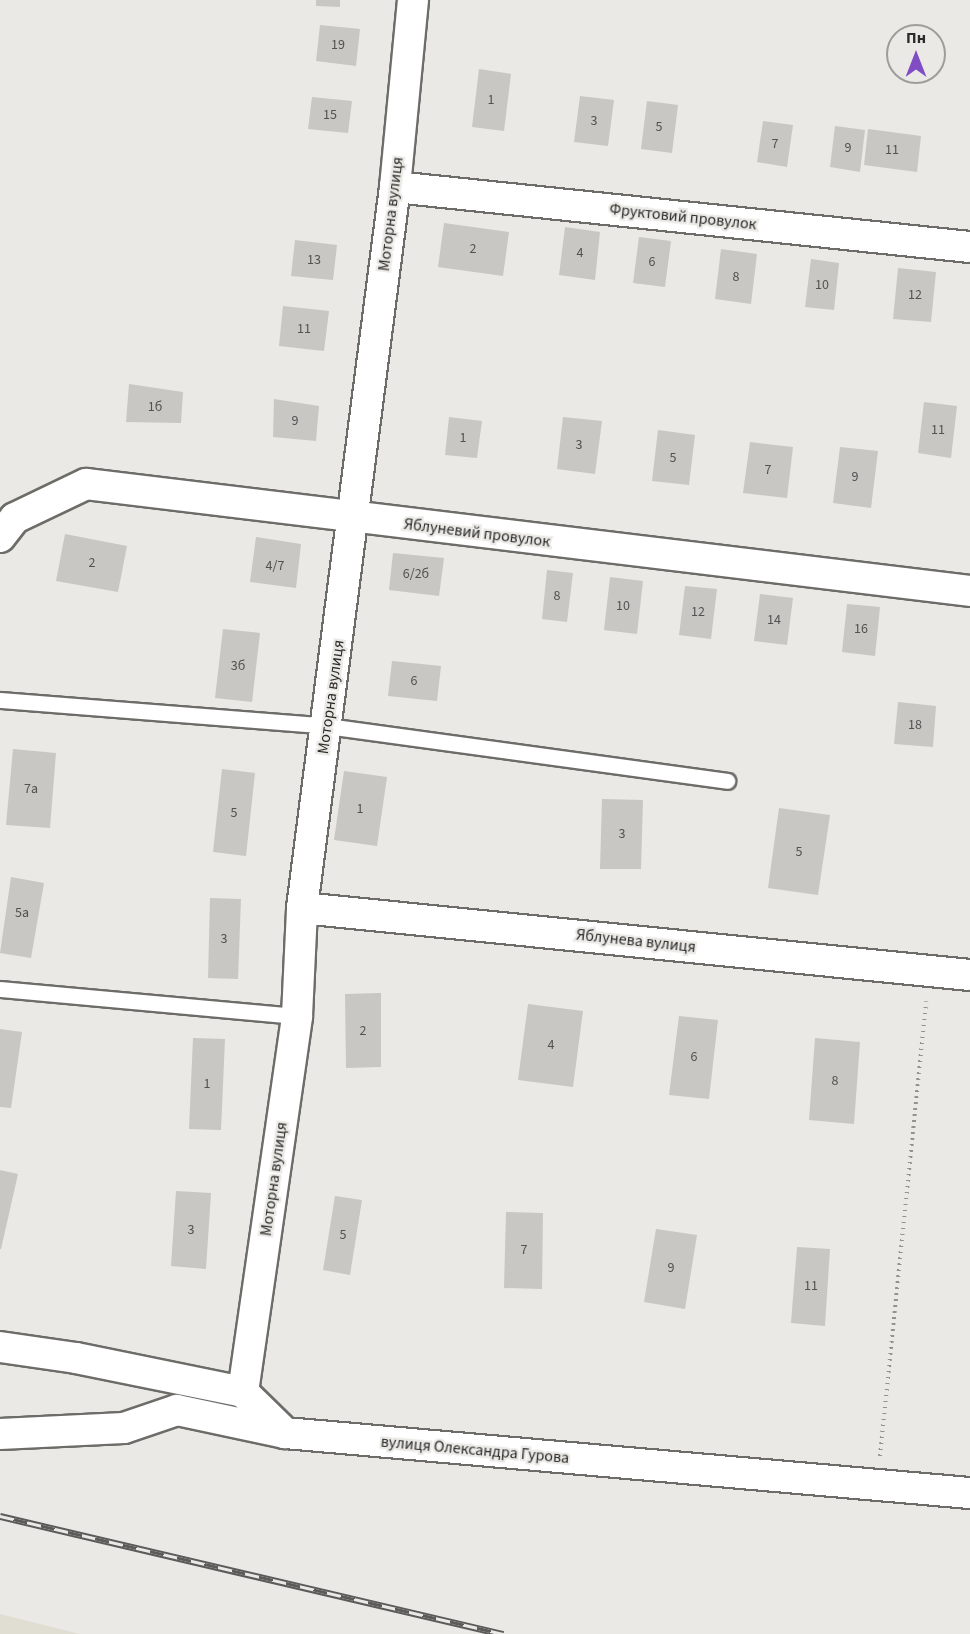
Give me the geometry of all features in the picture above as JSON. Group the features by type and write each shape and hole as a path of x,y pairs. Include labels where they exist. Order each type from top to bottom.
{"street":[{"name":"Моторна вулиця","path":"243,1392 297,1016 302,908 355,519 395,187 413,0"},
{"name":"Фруктовий провулок","path":"395,187 970,247"},
{"name":"Яблуневий провулок","path":"0,537 15,518 86,484 355,519 970,591"},
{"name":"Яблунева вулиця","path":"302,908 970,975"},
{"path":"0,1347 76,1358 243,1392 285,1433"},
{"name":"вулиця Олександра Гурова","path":"0,1434 124,1428 177,1410 285,1433 970,1494"}],"lane":[{"path":"0,700 327,726 727,781"},
{"path":"0,989 297,1016"}],"path":[{"path":"876,1487 929,970"}],"shaded area":[{"path":"0,1614 80,1634 0,1634"}],"building":[{"path":"316,0 340,0 340,7 316,6"},
{"path":"320,25 360,29 356,66 316,61"},
{"path":"479,69 511,74 504,131 472,127"},
{"path":"580,96 614,100 608,146 574,142"},
{"path":"312,97 352,101 348,133 308,129"},
{"path":"647,101 678,105 672,153 641,149"},
{"path":"763,121 793,125 787,167 757,162"},
{"path":"835,126 865,130 860,172 830,167"},
{"path":"868,129 921,136 917,172 864,165"},
{"path":"444,223 509,232 503,276 438,267"},
{"path":"565,227 600,232 595,280 559,275"},
{"path":"639,237 671,241 665,287 633,283"},
{"path":"295,240 337,245 333,280 291,276"},
{"path":"721,249 757,254 751,304 715,299"},
{"path":"811,259 839,263 834,310 805,307"},
{"path":"898,268 936,272 931,322 893,319"},
{"path":"283,306 329,311 324,351 279,346"},
{"path":"129,384 183,392 181,423 126,422"},
{"path":"274,399 319,406 316,441 273,437"},
{"path":"924,402 957,406 951,458 918,453"},
{"path":"449,417 482,421 477,458 445,455"},
{"path":"563,417 602,421 595,474 557,469"},
{"path":"658,430 695,435 689,485 652,481"},
{"path":"750,442 793,447 787,498 743,493"},
{"path":"840,447 878,451 871,508 833,503"},
{"path":"65,534 127,546 118,592 56,581"},
{"path":"256,537 301,544 296,588 250,582"},
{"path":"393,553 444,558 439,596 389,590"},
{"path":"547,570 573,573 567,622 542,619"},
{"path":"610,577 643,581 637,634 604,630"},
{"path":"685,586 717,589 711,639 679,635"},
{"path":"760,594 793,598 787,645 754,641"},
{"path":"847,604 880,607 875,656 842,652"},
{"path":"223,629 260,633 252,702 215,698"},
{"path":"392,661 441,666 437,701 388,696"},
{"path":"898,702 936,706 933,747 894,744"},
{"path":"13,749 56,753 50,828 6,825"},
{"path":"222,769 255,773 246,856 213,852"},
{"path":"344,771 387,777 377,846 334,840"},
{"path":"602,799 643,800 641,869 600,869"},
{"path":"779,808 830,815 818,895 768,888"},
{"path":"11,877 44,883 31,958 0,953"},
{"path":"210,898 241,899 238,979 208,978"},
{"path":"381,993 381,1067 346,1068 345,994"},
{"path":"528,1004 583,1011 573,1087 518,1080"},
{"path":"679,1016 718,1020 709,1099 669,1095"},
{"path":"0,1029 22,1032 11,1108 0,1107"},
{"path":"193,1038 225,1039 221,1130 189,1129"},
{"path":"815,1038 860,1042 854,1124 809,1120"},
{"path":"0,1170 18,1174 1,1249 0,1249"},
{"path":"176,1191 211,1193 206,1269 171,1266"},
{"path":"335,1196 362,1200 350,1275 323,1270"},
{"path":"506,1212 543,1213 542,1289 504,1288"},
{"path":"656,1229 697,1235 685,1309 644,1302"},
{"path":"797,1247 830,1249 825,1326 791,1323"}],"railway":[{"path":"0,1516 503,1634"}]}
